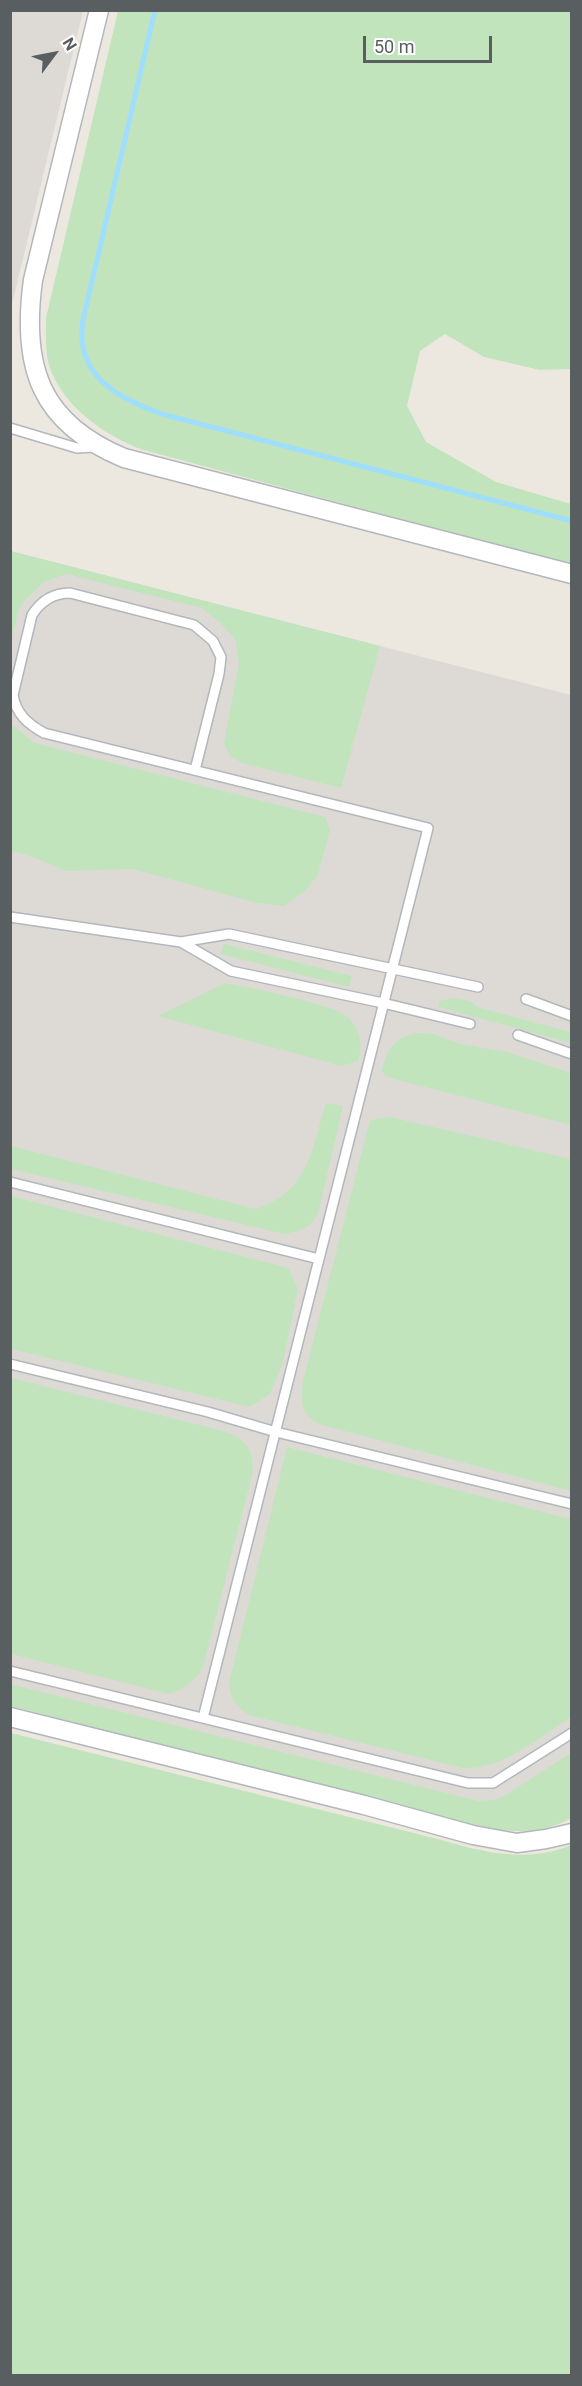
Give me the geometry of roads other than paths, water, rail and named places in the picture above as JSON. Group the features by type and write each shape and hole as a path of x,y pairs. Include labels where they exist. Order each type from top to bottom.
{"street":[{"path":"99,10 33,280 28,312 30,342 38,380 54,408 71,428 97,447 124,458 572,574"},
{"path":"10,1717 364,1805 473,1835 517,1843 572,1833"}],"lane":[{"path":"10,428 77,448 97,447"},
{"path":"195,771 219,674 221,657 213,641 194,625 70,593 59,593 39,604 32,615 13,695 14,706 29,724 44,733 195,771 428,828 203,1718"},
{"path":"10,917 181,942 229,933 478,987"},
{"path":"181,942 231,971 470,1024"},
{"path":"526,999 572,1016"},
{"path":"518,1035 572,1054"},
{"path":"10,1182 319,1259"},
{"path":"10,1364 572,1504"},
{"path":"10,1671 468,1784 493,1783 572,1733"}],"waterway":[{"path":"155,10 83,320 82,339 85,356 92,370 115,392 162,414 572,521"}]}
